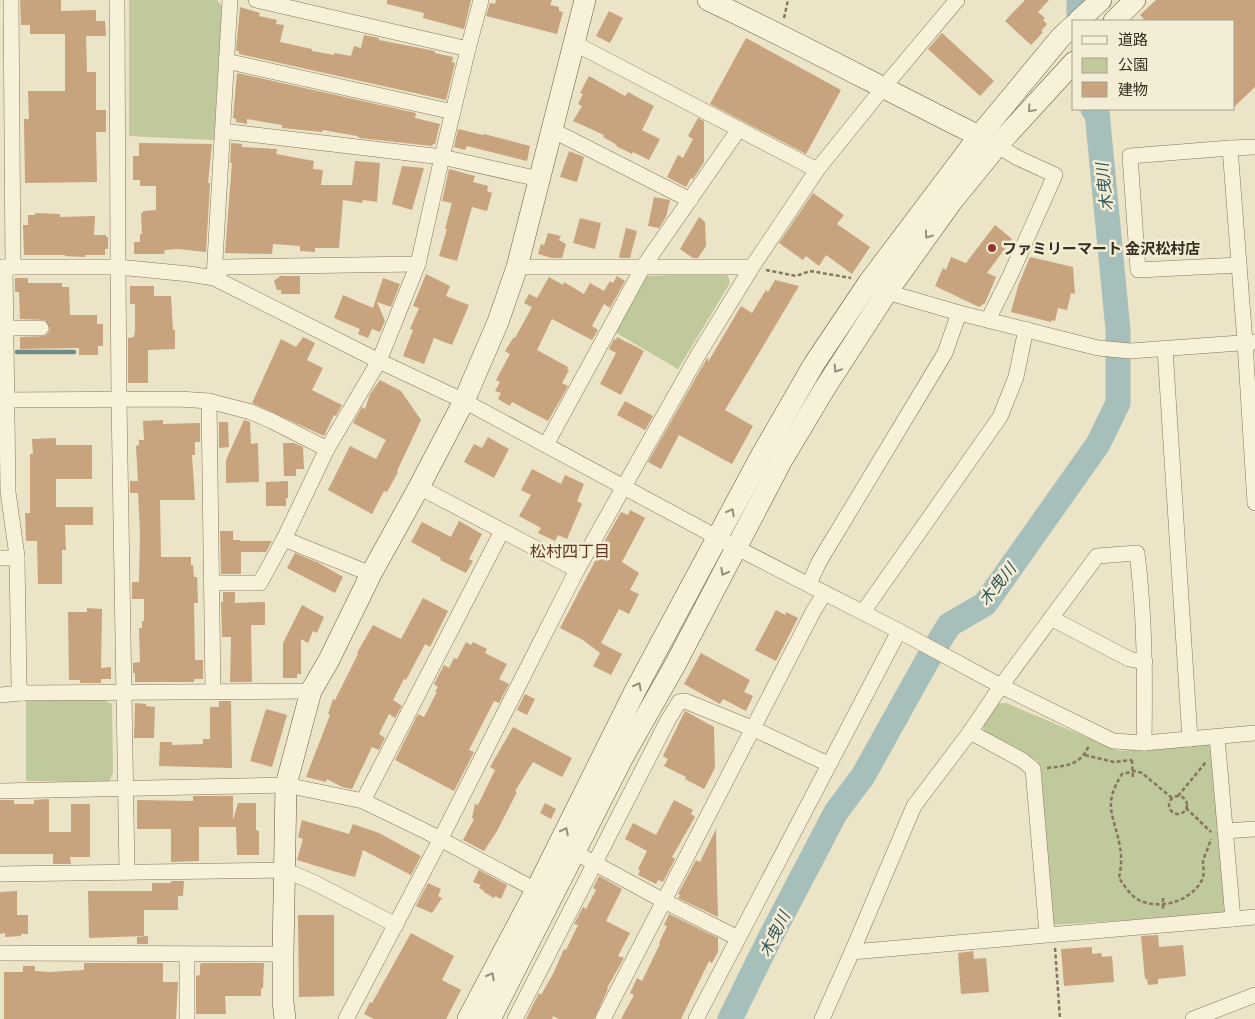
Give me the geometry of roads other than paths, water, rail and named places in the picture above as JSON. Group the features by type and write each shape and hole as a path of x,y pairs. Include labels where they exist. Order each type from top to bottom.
{"street":[{"path":"11,0 4,492 17,558 19,685 22,693"},
{"path":"117,0 119,401 127,872"},
{"path":"214,278 230,0"},
{"path":"256,0 468,49"},
{"path":"212,583 260,583 284,539 327,449 379,361 418,264 481,0"},
{"path":"285,1019 283,954 286,785 311,691 329,660 371,574 464,401 498,322 517,267 585,0"},
{"path":"708,0 780,34 882,88 1055,175 1010,276 988,320"},
{"path":"1079,20 1101,0"},
{"path":"1116,19 1135,0"},
{"path":"346,1019 440,840 577,570 698,355 752,267 817,170 952,1"},
{"path":"490,1019 624,755 662,689 787,452 825,388 878,287 979,136 1067,31"},
{"path":"574,43 817,170"},
{"path":"226,61 453,112"},
{"path":"468,1019 536,890 635,692 761,456 814,364 997,146 1069,67"},
{"path":"546,445 643,267 739,129"},
{"path":"552,130 690,200"},
{"path":"222,131 442,157 539,179"},
{"path":"1239,265 1138,270 1130,156 1255,147"},
{"path":"1230,148 1239,265 1250,342 1255,503"},
{"path":"214,278 224,267 418,264"},
{"path":"6,267 118,267 214,278 379,361 464,401 737,548 913,638 1001,686 1113,741 1144,743 1190,739 1217,742 1255,733"},
{"path":"517,267 752,267"},
{"path":"878,287 958,313 1098,348 1130,351 1250,342"},
{"path":"809,584 820,562 945,354 958,313"},
{"path":"6,328 41,328"},
{"path":"863,612 1000,417 1016,377 1026,329"},
{"path":"1165,348 1190,739"},
{"path":"4,400 119,401 179,399 209,401 265,418 327,449"},
{"path":"209,401 212,691"},
{"path":"419,487 577,570"},
{"path":"363,801 502,531"},
{"path":"284,539 371,574"},
{"path":"822,1019 914,806 1097,556 1137,553 1145,662 1144,743"},
{"path":"0,558 17,558"},
{"path":"603,1019 814,610 825,593"},
{"path":"1051,618 1129,659 1145,662"},
{"path":"696,1019 899,631"},
{"path":"662,689 828,764"},
{"path":"0,695 22,693 311,691"},
{"path":"515,1019 667,722 679,702 685,701"},
{"path":"970,732 1033,768 1050,934"},
{"path":"1217,742 1233,919"},
{"path":"0,791 286,785 363,801 423,830 536,890"},
{"path":"1225,831 1255,828"},
{"path":"574,852 664,901 738,938"},
{"path":"0,874 285,870 396,924"},
{"path":"852,952 1255,917"},
{"path":"0,953 283,954"},
{"path":"187,955 187,1019"},
{"path":"1193,1019 1255,995"}],"waterway":[{"name":"木曳川","path":"1079,0 1079,20"},
{"name":"木曳川","path":"730,1019 836,812 863,776 949,625 985,604 1098,444 1118,403 1118,330 1097,112 1094,110"},
{"path":"17,352 74,352"}],"place":[{"name":"ファミリーマート 金沢松村店","path":"992,248"}],"district":[{"name":"松村四丁目","path":"570,551"}]}
